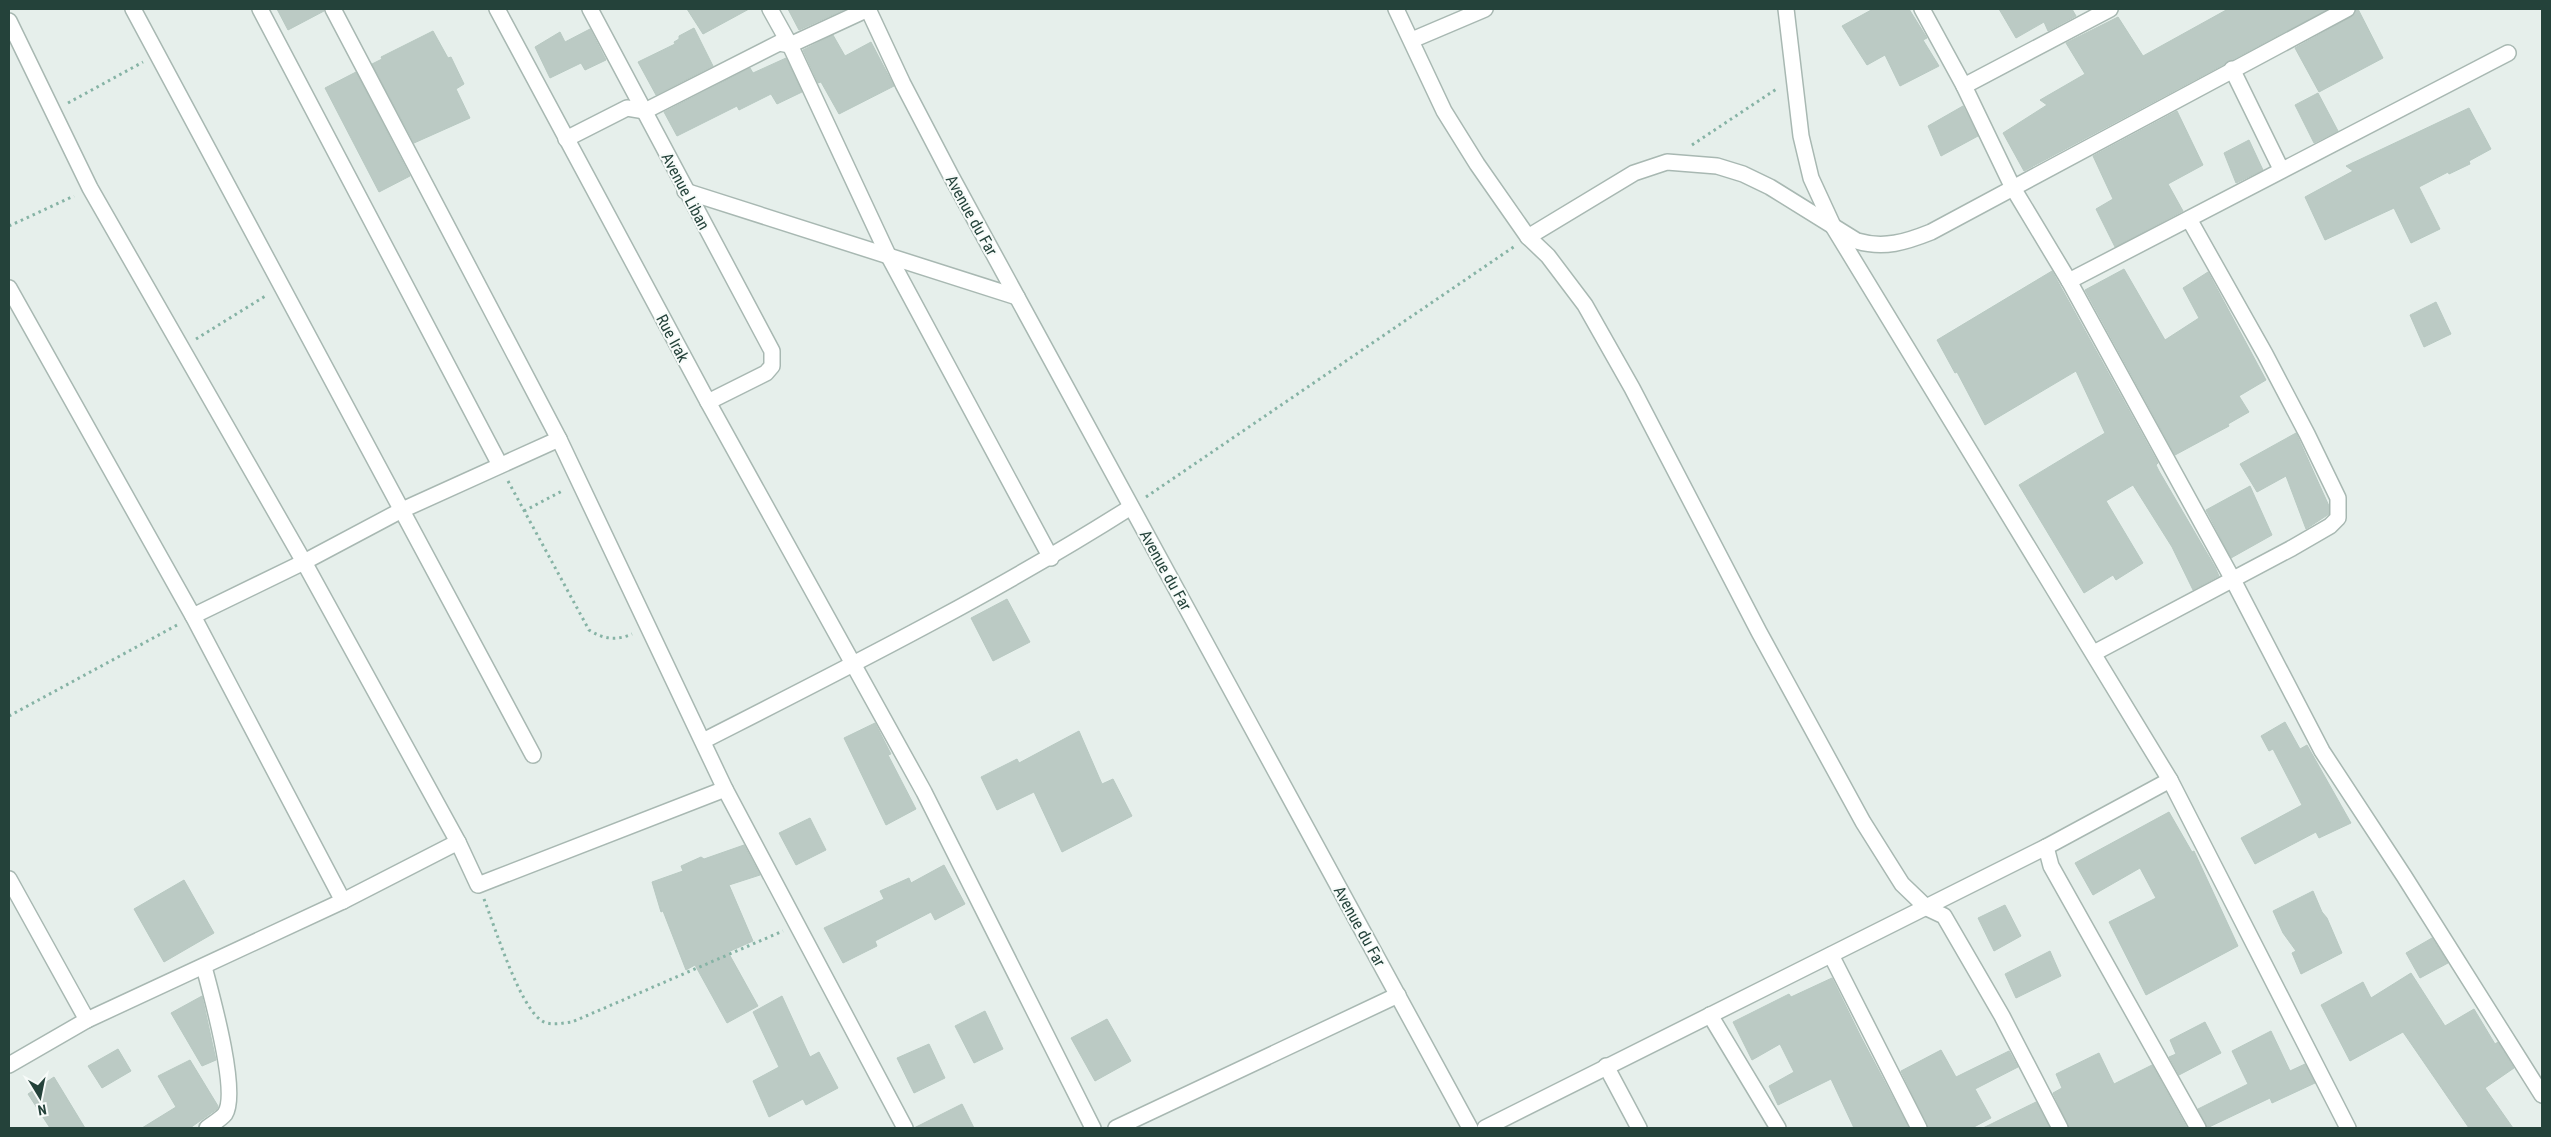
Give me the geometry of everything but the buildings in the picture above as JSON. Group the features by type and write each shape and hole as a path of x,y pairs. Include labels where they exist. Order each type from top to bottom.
{"street":[{"path":"133,9 400,511 533,755"},
{"path":"260,9 500,465"},
{"path":"333,9 559,439 725,789 904,1128"},
{"name":"Rue Irak","path":"497,9 708,402 855,664 968,875 1093,1128"},
{"name":"Avenue Liban","path":"590,9 645,111 685,191 769,342 774,360 772,366 766,372 708,402"},
{"path":"770,9 790,45 888,255 1051,558"},
{"path":"566,139 627,108 645,111 779,43 790,45 868,9"},
{"name":"Avenue du Far","path":"868,9 903,84 1017,297 1470,1128"},
{"path":"1396,9 1444,111 1528,237 1548,256 1585,305 1632,388 1759,632 1863,822 1902,884 1927,908 1944,916 2002,1016 2060,1128"},
{"path":"1412,40 1485,9"},
{"path":"1786,9 1801,136 1811,178 1834,228 2170,780 2348,1128"},
{"path":"1922,9 1964,86 2013,188 2069,281 2232,578 2322,751 2410,884 2542,1095"},
{"path":"1964,86 2110,9"},
{"path":"1528,237 1634,173 1667,162 1717,166 1743,174 1770,187 1846,236 1872,246 1908,241 1931,232 2347,9"},
{"path":"9,21 90,188 304,562 458,842 478,885 725,789"},
{"path":"2069,281 2281,169 2508,53"},
{"path":"2232,69 2281,169"},
{"path":"685,191 1017,297"},
{"path":"2094,653 2330,526 2338,518 2338,498 2266,354 2189,219"},
{"path":"9,288 193,616 343,901"},
{"path":"193,616 304,562 400,511 559,439"},
{"path":"703,742 855,664 1051,558 1131,507"},
{"path":"1485,1128 1606,1066 1927,908 2170,780"},
{"path":"9,1065 87,1020 204,966 238,948 343,901 458,842"},
{"path":"2046,847 2051,866 2198,1128"},
{"path":"9,879 87,1020"},
{"path":"1831,956 1920,1128"},
{"path":"204,966 218,1022 228,1076 225,1114 207,1128"},
{"path":"1116,1128 1398,995"},
{"path":"1710,1015 1778,1128"},
{"path":"1606,1066 1638,1128"}],"path":[{"path":"52,112 157,54"},
{"path":"1667,162 1794,78"},
{"path":"9,226 90,188"},
{"path":"1131,507 1528,237"},
{"path":"181,348 280,286"},
{"path":"500,465 589,630 598,636 610,639 624,638 649,627"},
{"path":"524,511 580,482"},
{"path":"9,716 193,616"},
{"path":"478,885 527,1006 542,1021 555,1024 572,1022 797,925"}]}
